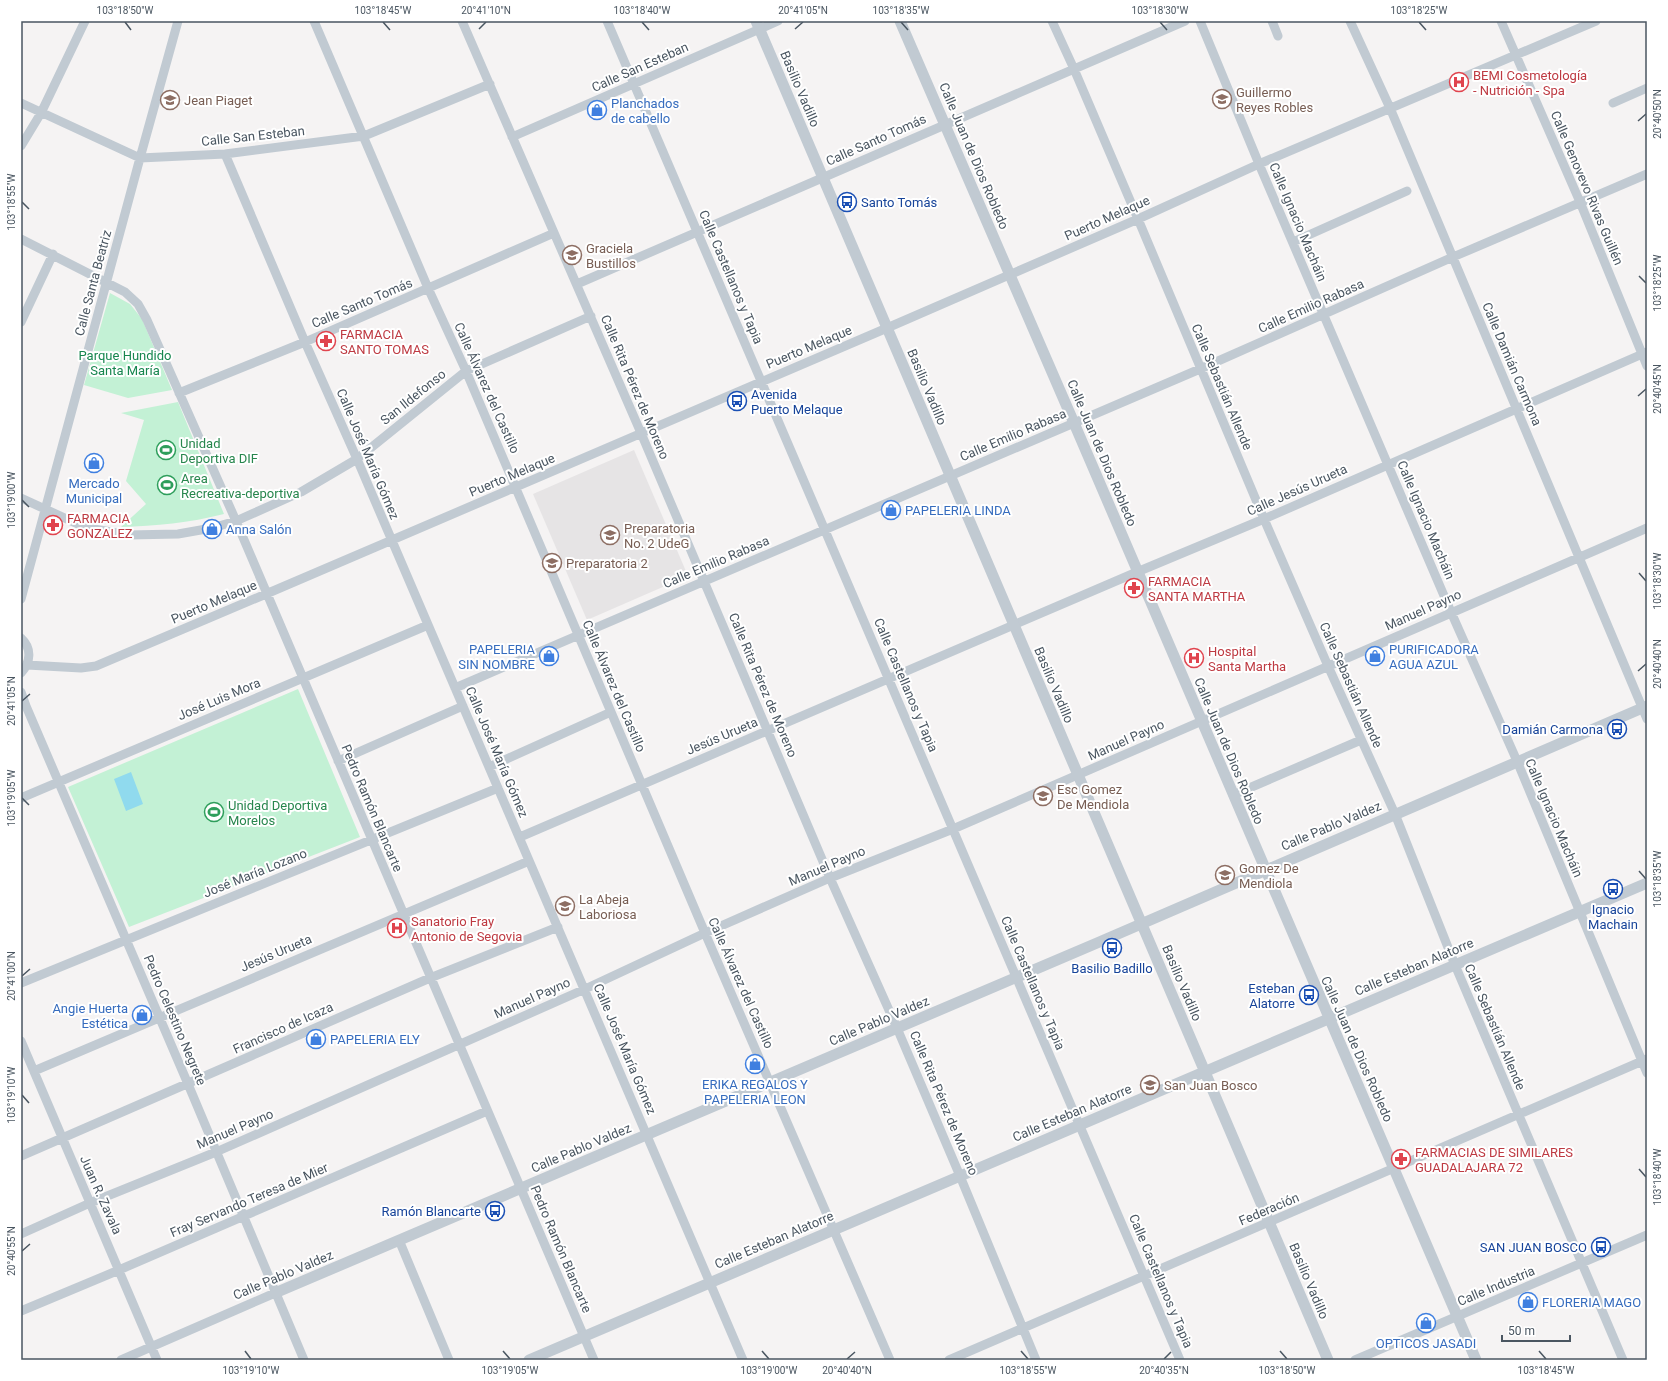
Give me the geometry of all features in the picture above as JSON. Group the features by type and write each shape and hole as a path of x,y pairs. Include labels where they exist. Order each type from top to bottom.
{"street":[{"path":"21,146 41,113 85,21"},
{"name":"Calle Santa Beatriz","path":"21,599 106,281 178,21"},
{"name":"Calle Álvarez del Castillo","path":"314,21 428,288 516,487 705,933 771,1082 890,1360"},
{"name":"Calle Rita Pérez de Moreno","path":"462,21 591,316 830,878 898,1028 1036,1360"},
{"name":"Calle Castellanos y Tapia","path":"607,21 1180,1360"},
{"name":"Calle San Esteban","path":"512,137 634,84 758,25 778,21"},
{"name":"Calle Juan de Dios Robledo","path":"900,21 946,124 1329,1019 1395,1169 1456,1317 1476,1360"},
{"name":"Calle Sebastián Allende","path":"1052,21 1138,219 1264,519 1395,814 1455,965 1623,1360"},
{"name":"Calle Santo Tomás","path":"577,284 1185,21"},
{"name":"Calle Ignacio Macháin","path":"1200,21 1259,164 1451,612 1517,761 1579,912 1644,1060 1647,1073"},
{"path":"1272,21 1278,36"},
{"name":"Calle Damián Carmona","path":"1350,21 1390,108 1579,558 1645,707 1647,718"},
{"name":"Calle Genovevo Rivas Guillén","path":"1501,21 1644,353 1647,366"},
{"name":"Puerto Melaque","path":"27,665 81,668 96,666 887,328 1138,219 1259,164 1596,21"},
{"name":"Basilio Vadillo","path":"758,25 822,178 1328,1360"},
{"name":"Calle San Esteban","path":"21,103 140,158 225,154 364,136 490,84"},
{"path":"1613,103 1647,88"},
{"name":"Calle José María Gómez","path":"225,154 520,837 743,1360"},
{"name":"Calle Emilio Rabasa","path":"455,688 1200,369 1453,257 1647,174"},
{"path":"1293,242 1407,191"},
{"name":"Calle Santo Tomás","path":"179,393 305,342 554,233"},
{"name":"Pedro Ramón Blancarte","path":"21,239 106,281 125,292 138,304 236,521 594,1360"},
{"path":"21,322 54,254"},
{"name":"San Ildefonso","path":"21,498 82,526 128,535 178,534 212,528 236,521 301,492 357,459 466,371 591,316"},
{"name":"Calle Jesús Urueta","path":"957,649 1264,519 1644,353"},
{"name":"Manuel Payno","path":"21,1234 90,1203 216,1152 459,1045 830,878 953,829 1647,528"},
{"name":"José Luis Mora","path":"21,798 428,624"},
{"path":"21,638 25,642 28,649 29,657 27,665 21,673"},
{"name":"Jesús Urueta","path":"520,837 957,649"},
{"name":"Pedro Celestino Negrete","path":"21,692 23,707 59,782 304,1360"},
{"path":"338,761 463,706"},
{"name":"Calle Pablo Valdez","path":"121,1360 1645,707"},
{"path":"489,767 611,712"},
{"path":"1233,795 1361,740"},
{"name":"José María Lozano","path":"21,983 126,939 372,841 498,788"},
{"name":"Jesús Urueta","path":"34,1070 529,860"},
{"name":"Calle Esteban Alatorre","path":"529,1360 1647,883"},
{"name":"Francisco de Icaza","path":"21,1156 430,978 558,927"},
{"name":"Juan R. Zavala","path":"21,1041 157,1360"},
{"name":"Federación","path":"949,1360 1519,1116 1644,1060"},
{"name":"Fray Servando Teresa de Mier","path":"21,1310 119,1270 487,1112"},
{"name":"Calle Industria","path":"1355,1360 1647,1235"},
{"path":"399,1240 449,1360"}],"shaded area":[{"name":"Preparatoria No. 2 UdeG","path":"634,450 688,576 587,620 533,494"}],"green space":[{"name":"Parque Hundido Santa María","path":"110,293 130,304 142,319 172,390 128,398 84,385"},
{"name":"Unidad Deportiva DIF","path":"178,402 224,514 172,524 121,527 146,504 126,481 144,420 121,413"},
{"name":"Unidad Deportiva Morelos","path":"298,689 360,837 129,927 68,787"}],"water":[{"path":"131,772 143,804 126,811 114,779"}],"place":[{"name":"BEMI Cosmetología - Nutrición - Spa","path":"1459,82"},
{"name":"Guillermo Reyes Robles","path":"1222,99"},
{"name":"Jean Piaget","path":"170,100"},
{"name":"Planchados de cabello","path":"597,110"},
{"name":"Santo Tomás","path":"847,202"},
{"name":"Graciela Bustillos","path":"572,255"},
{"name":"FARMACIA SANTO TOMAS","path":"326,341"},
{"name":"Avenida Puerto Melaque","path":"737,401"},
{"name":"Unidad Deportiva DIF","path":"166,450"},
{"name":"Mercado Municipal","path":"94,463"},
{"name":"Area Recreativa-deportiva","path":"167,485"},
{"name":"PAPELERIA LINDA","path":"891,510"},
{"name":"FARMACIA GONZALEZ","path":"53,525"},
{"name":"Anna Salón","path":"212,529"},
{"name":"Preparatoria No. 2 UdeG","path":"610,535"},
{"name":"Preparatoria 2","path":"552,563"},
{"name":"FARMACIA SANTA MARTHA","path":"1134,588"},
{"name":"PAPELERIA SIN NOMBRE","path":"549,656"},
{"name":"PURIFICADORA AGUA AZUL","path":"1375,656"},
{"name":"Hospital Santa Martha","path":"1194,658"},
{"name":"Damián Carmona","path":"1617,729"},
{"name":"Esc Gomez De Mendiola","path":"1043,796"},
{"name":"Unidad Deportiva Morelos","path":"214,812"},
{"name":"Gomez De Mendiola","path":"1225,875"},
{"name":"Ignacio Machain","path":"1613,889"},
{"name":"La Abeja Laboriosa","path":"565,906"},
{"name":"Sanatorio Fray Antonio de Segovia","path":"397,928"},
{"name":"Basilio Badillo","path":"1112,948"},
{"name":"Esteban Alatorre","path":"1309,995"},
{"name":"Angie Huerta Estética","path":"142,1015"},
{"name":"PAPELERIA ELY","path":"316,1039"},
{"name":"ERIKA REGALOS Y PAPELERIA LEON","path":"755,1064"},
{"name":"San Juan Bosco","path":"1150,1085"},
{"name":"FARMACIAS DE SIMILARES GUADALAJARA 72","path":"1401,1159"},
{"name":"Ramón Blancarte","path":"495,1211"},
{"name":"SAN JUAN BOSCO","path":"1601,1247"},
{"name":"FLORERIA MAGO","path":"1528,1302"},
{"name":"OPTICOS JASADI","path":"1426,1323"}]}
